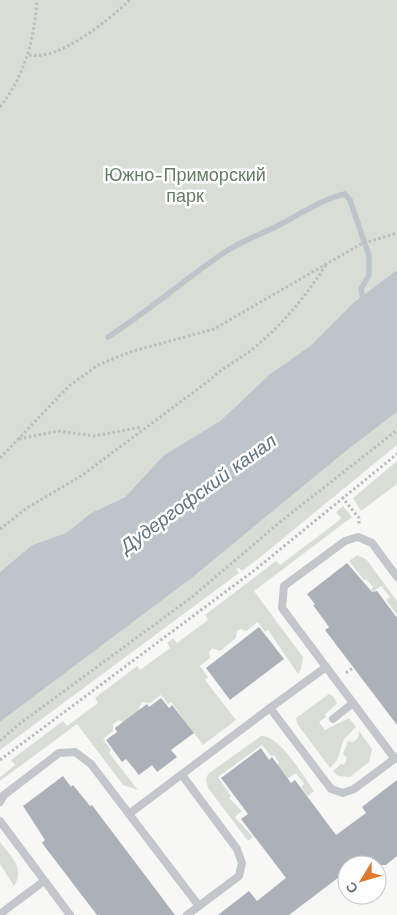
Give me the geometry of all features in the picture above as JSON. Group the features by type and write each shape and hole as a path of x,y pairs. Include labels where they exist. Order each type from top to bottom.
{"lane":[{"path":"270,708 331,790 343,793 354,789 396,758 282,608 284,586 345,541 358,537 372,543 397,577"},
{"path":"129,814 326,667"},
{"path":"333,719 353,703"},
{"path":"0,802 4,794 59,754 75,752 91,764 199,906"},
{"path":"182,775 238,849 242,863 238,876 187,915"},
{"path":"0,821 70,915"},
{"path":"0,914 44,881"}],"path":[{"path":"0,107 14,88 29,55 37,0"},
{"path":"29,55 36,57 58,50 101,27 130,0"},
{"path":"0,458 69,386 98,366 130,352 214,329 361,244 397,233"},
{"path":"0,529 26,508 81,476 210,380 222,368 251,350 272,332 312,287 327,263"},
{"path":"19,439 58,431 94,436 146,426"},
{"path":"0,741 18,725 192,597 280,522 397,430"},
{"path":"0,760 256,569 397,454"},
{"path":"342,497 359,518"},
{"path":"346,674 354,667"}],"green space":[{"name":"Южно-Приморский парк","path":"0,0 397,0 397,270 354,302 310,346 270,374 220,421 164,455 125,497 91,513 66,533 32,545 0,572"},
{"path":"397,412 397,445 258,559 242,571 239,568 236,569 239,573 0,750 0,722 193,577 346,451"},
{"path":"397,461 397,484 361,511 353,498"},
{"path":"343,506 352,517 254,591 303,657 298,674 268,630 265,632 258,622 246,631 241,629 237,631 236,638 220,651 212,648 209,652 210,658 200,666 208,677 205,680 236,720 203,745 171,702 168,704 161,695 150,703 142,702 139,708 140,711 124,723 119,720 113,724 113,731 103,739 111,750 109,753 138,790 123,785 77,724 0,781 0,777 15,765 11,760 63,721 67,726 98,703 95,698 137,666 140,670 170,648 167,643 173,638 177,643 208,620 205,615 276,561 280,565 337,522 341,518 336,512"},
{"path":"357,555 366,559 397,601 397,615 386,600 390,597 381,586 373,592 371,590 373,587 366,579 364,580 349,561"},
{"path":"329,694 334,697 337,704 319,722 325,730 349,718 356,727 344,739 337,760 330,768 298,725 296,718"},
{"path":"359,731 372,749 369,762 350,777 338,776 333,771 341,764 344,765 347,758 343,754 348,741 353,742 358,738"},
{"path":"261,736 268,737 283,749 314,791 308,796 301,787 304,784 296,773 287,779 277,765 279,763 274,755 271,756 262,745 218,777 231,796 229,798 242,811 235,817 253,837 248,841 208,788 206,779 208,774"},
{"path":"0,842 12,857 17,868 17,880 14,886 0,864"}],"water":[{"name":"Дудергофский канал","path":"397,270 397,412 346,451 193,577 0,722 0,572 32,545 66,533 91,513 125,497 164,455 220,421 270,374 310,346 354,302"}],"building":[{"path":"347,563 372,592 377,591 397,618 397,725 325,630 329,627 307,594"},
{"path":"259,627 284,659 230,700 206,668"},
{"path":"161,698 169,708 172,705 194,733 171,750 177,757 157,772 152,765 139,775 126,759 122,762 106,740 117,732 115,728 147,704 149,707"},
{"path":"261,748 269,760 272,757 291,783 295,780 336,835 366,813 362,807 397,780 397,856 387,864 387,855 337,855 337,879 289,915 218,915 249,891 257,901 286,878 241,819 248,814 221,778"},
{"path":"63,776 90,806 92,805 175,915 97,915 42,843 45,840 23,806"}],"waterway":[{"path":"108,337 232,248 276,227 321,202 345,194 350,200 369,256 369,275 361,289 362,295"}]}
